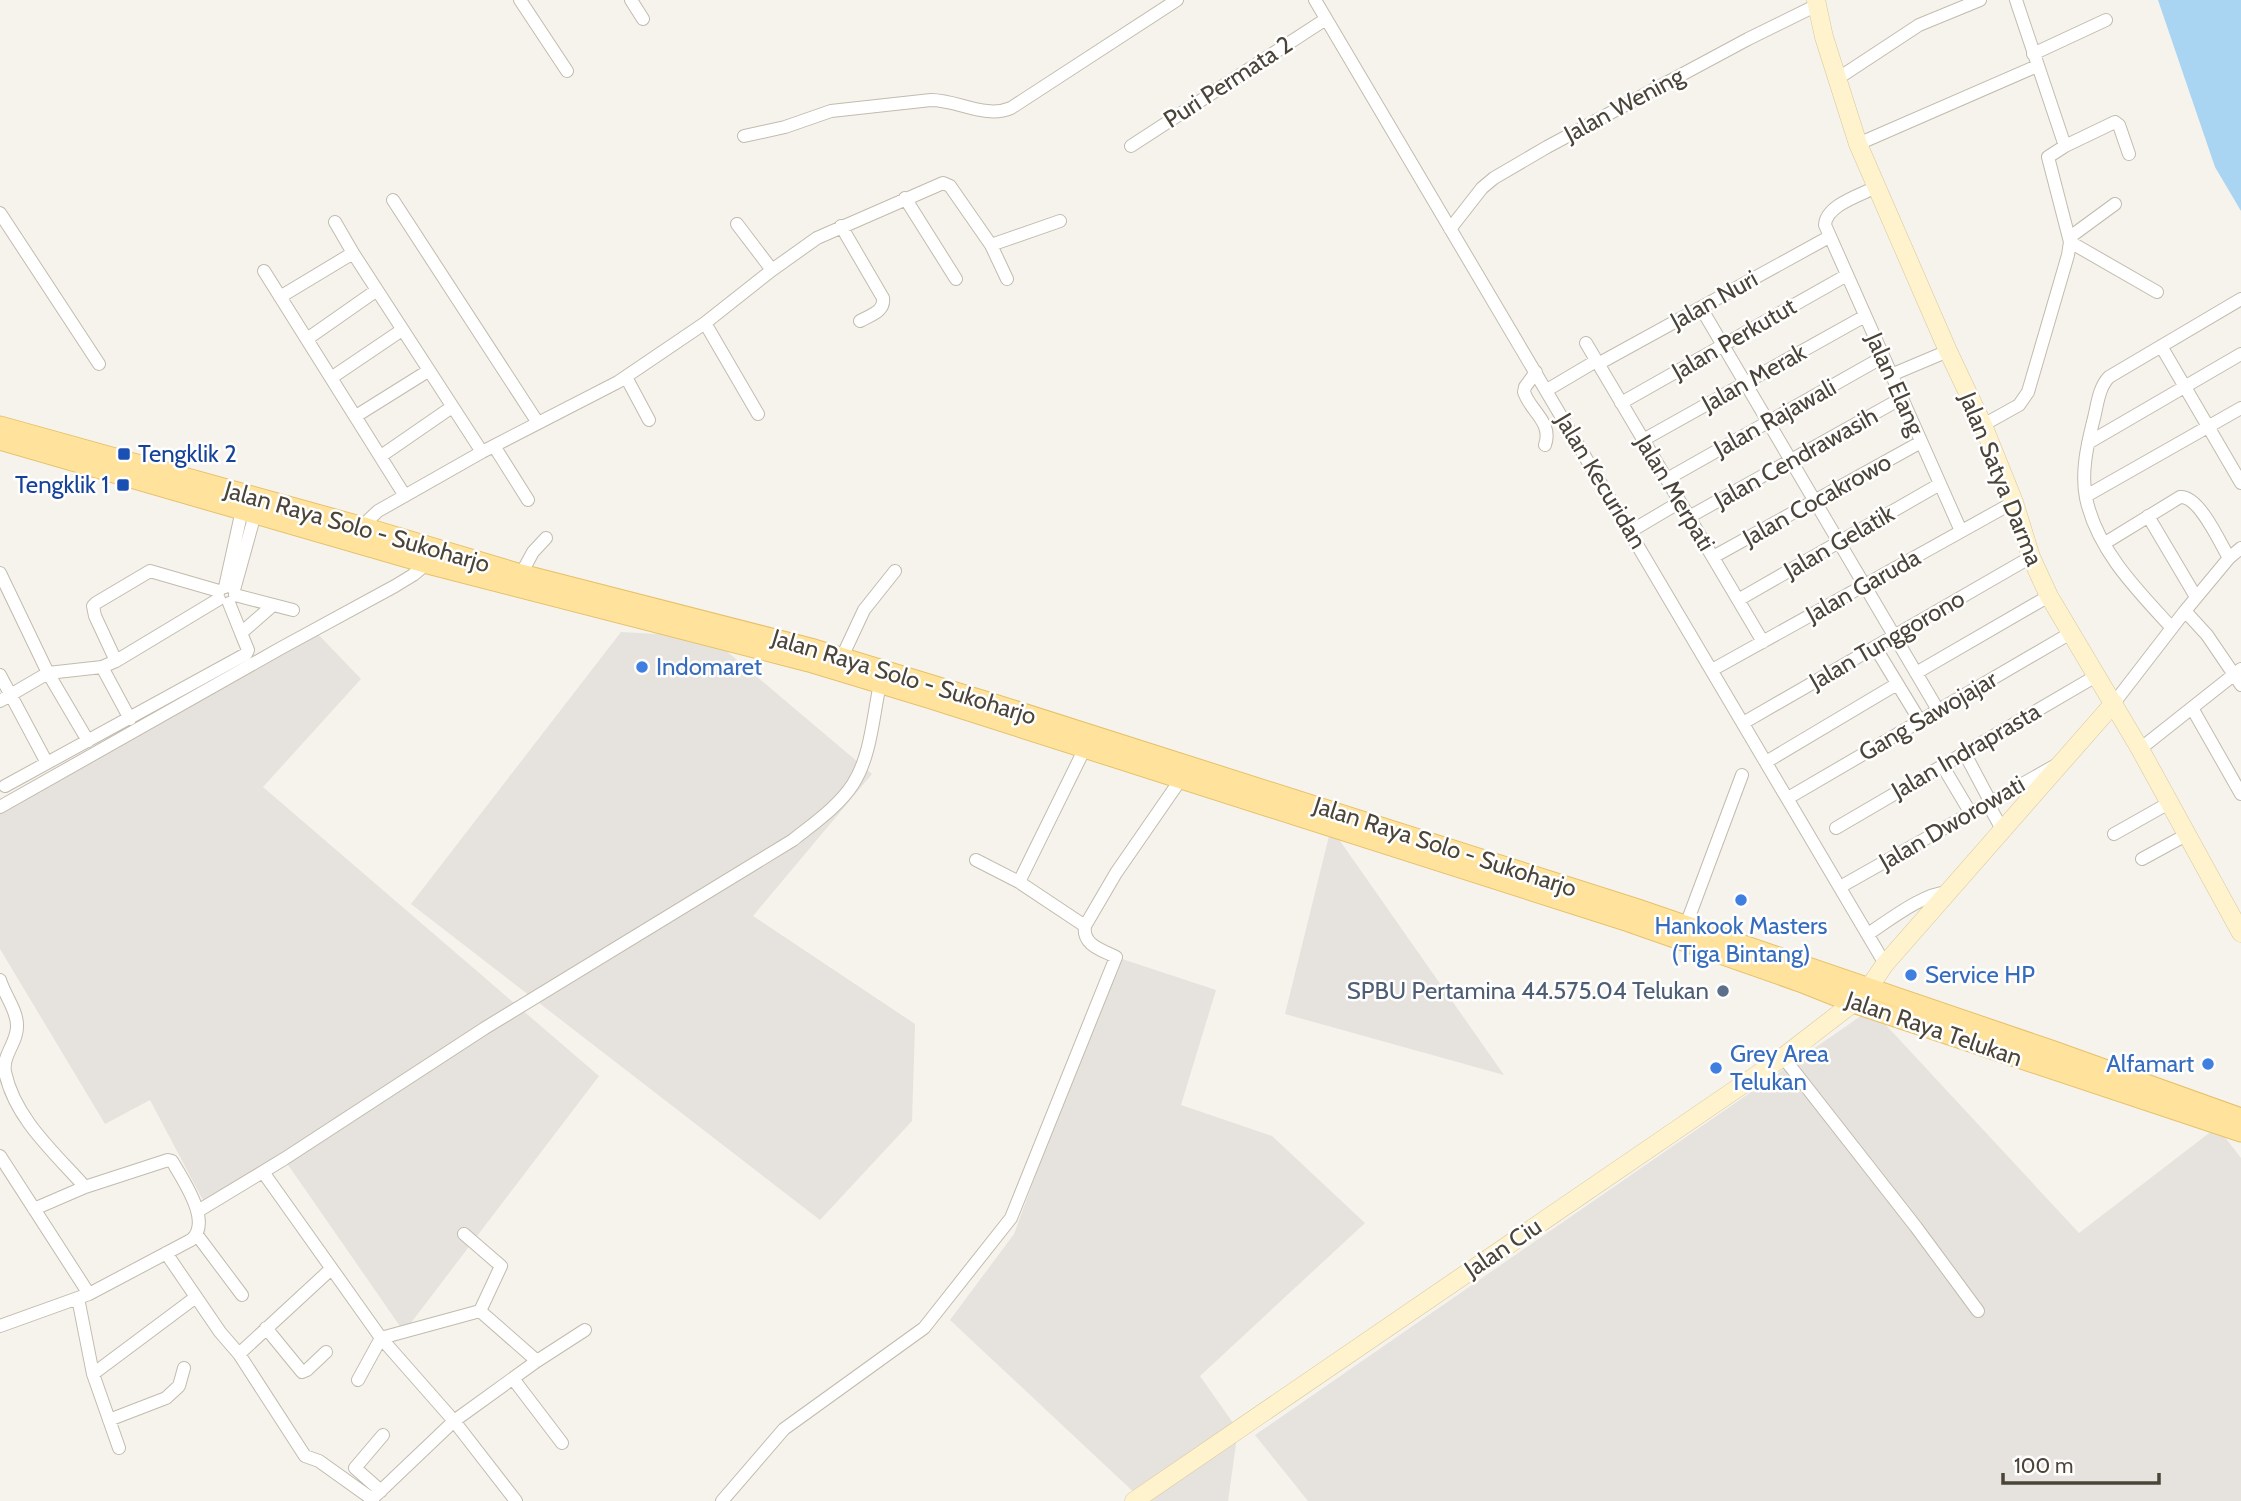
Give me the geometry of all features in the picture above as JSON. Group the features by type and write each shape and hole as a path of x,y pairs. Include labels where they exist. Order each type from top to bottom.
{"main road":[{"name":"Jalan Raya Solo - Sukoharjo","path":"0,426 433,557 880,684 934,692"},
{"name":"Jalan Raya Solo - Sukoharjo","path":"0,440 248,512 356,534"},
{"name":"Jalan Raya Solo - Sukoharjo","path":"433,557 521,574 723,624 842,657 934,692 1634,916"},
{"name":"Jalan Raya Solo - Sukoharjo","path":"972,704 1085,748 1181,779 1559,892"},
{"name":"Jalan Raya Telukan","path":"1634,916 1686,925 2241,1118"},
{"name":"Jalan Raya Telukan","path":"1634,916 1853,1003 2241,1132"}],"street":[{"path":"520,0 567,71"},
{"path":"631,0 643,19"},
{"path":"744,136 785,127 831,111 931,100 1000,113 1177,0"},
{"name":"Jalan Kecuridan","path":"1315,0 1885,964"},
{"path":"1837,79 1919,26 1980,0"},
{"path":"2016,0 2065,146"},
{"name":"Jalan Satya Darma","path":"1816,3 1858,144 1983,425 2014,502 2031,556 2049,596 2069,634 2114,704 2241,933"},
{"name":"Jalan Wening","path":"1450,229 1482,188 1494,178 1546,147 1816,3"},
{"name":"Puri Permata 2","path":"1131,146 1326,19"},
{"path":"1858,144 2035,60 2106,20"},
{"path":"1983,425 2019,405 2028,392 2068,255 2070,239 2048,157 2115,122 2119,125 2129,154"},
{"path":"356,534 379,511 488,449 626,377 705,323 817,238 943,183 992,245 1007,279"},
{"path":"1829,237 1824,220 1829,212 1877,187"},
{"path":"905,198 956,279"},
{"path":"393,200 538,423"},
{"path":"2070,239 2115,204"},
{"path":"0,213 99,365"},
{"path":"992,245 1060,221"},
{"path":"335,222 452,407 528,500"},
{"path":"737,224 772,270"},
{"path":"841,226 883,298 883,306 860,321"},
{"name":"Jalan Elang","path":"1829,237 1961,531"},
{"name":"Jalan Nuri","path":"1547,390 1829,237"},
{"path":"2070,239 2157,292"},
{"path":"280,297 353,253"},
{"path":"264,271 405,496"},
{"name":"Jalan Perkutut","path":"1621,403 1847,275"},
{"path":"307,340 377,290"},
{"path":"2172,628 2121,571 2105,543 2086,496 2084,478 2088,443 2104,382 2241,299"},
{"path":"1701,308 1938,710"},
{"name":"Jalan Merak","path":"1643,440 1865,316"},
{"path":"705,323 758,414"},
{"path":"331,378 402,330"},
{"name":"Jalan Merpati","path":"1586,344 1763,642"},
{"path":"2161,346 2239,475"},
{"path":"1891,374 1948,351"},
{"path":"2088,443 2241,354"},
{"name":"Jalan Rajawali","path":"1667,479 1883,357"},
{"path":"356,416 428,371"},
{"path":"1536,372 1524,392 1546,426 1548,436 1545,445"},
{"path":"626,377 649,420"},
{"name":"Jalan Cendrawasih","path":"1689,517 1902,398"},
{"path":"381,456 452,407"},
{"path":"2086,496 2241,408"},
{"name":"Jalan Cocakrowo","path":"1713,557 1922,442"},
{"name":"Jalan Gelatik","path":"1738,600 1940,484"},
{"path":"2105,543 2180,497 2187,496 2193,499 2229,558"},
{"path":"1631,531 1680,502"},
{"name":"Jalan Garuda","path":"1712,670 2014,502"},
{"path":"2,784 130,719 246,654 248,650 227,594 248,512"},
{"path":"2148,516 2196,597"},
{"path":"521,574 533,552 546,538"},
{"path":"2114,704 2196,597 2241,548"},
{"name":"Jalan Tunggorono","path":"1743,723 2031,556"},
{"path":"0,807 395,586 433,557"},
{"path":"116,661 94,616 93,606 150,571 293,610"},
{"path":"842,657 864,610 895,571"},
{"path":"0,573 48,673 88,741"},
{"path":"5,698 48,673 102,667 116,661 227,594"},
{"path":"1916,673 2049,596"},
{"path":"241,633 272,606"},
{"path":"2140,750 2192,708 2239,676 2185,611"},
{"name":"Gang Sawojajar","path":"1788,798 2069,634"},
{"path":"1875,646 1920,721"},
{"path":"102,667 130,719"},
{"path":"0,676 5,698 47,763"},
{"name":"Jalan Indraprasta","path":"1836,828 2096,676"},
{"path":"198,1211 485,1028 783,846 819,819 847,793 854,782 863,762 880,684"},
{"path":"1766,762 1898,684"},
{"name":"Jalan Ciu","path":"1134,1501 1783,1057 1853,1003 2114,704"},
{"path":"2192,708 2241,794"},
{"path":"1020,882 1085,748"},
{"path":"1964,752 2003,831"},
{"name":"Jalan Dworowati","path":"1840,887 2064,760"},
{"path":"1942,765 1970,812"},
{"path":"1686,925 1742,775"},
{"path":"722,1501 783,1429 924,1328 955,1286 1006,1227 1116,957 1089,942 1084,933 1085,926 1116,873 1181,779"},
{"path":"2114,834 2169,803"},
{"path":"2142,859 2186,835"},
{"path":"976,860 1020,882 1085,926"},
{"path":"1868,934 1925,899 1942,892 1948,894"},
{"path":"0,979 18,1024 5,1064 16,1103 85,1187"},
{"path":"1783,1057 1978,1311"},
{"path":"0,1156 84,1296 93,1374 119,1448"},
{"path":"0,1326 84,1296 197,1235 200,1224 198,1211 169,1160 85,1187 34,1209"},
{"path":"263,1172 381,1338 454,1421 516,1501"},
{"path":"358,1380 381,1338 480,1311 501,1266 464,1234"},
{"path":"197,1235 242,1295"},
{"path":"166,1253 220,1332 239,1354 305,1456 319,1461 372,1499 454,1421 585,1330"},
{"path":"239,1354 331,1269"},
{"path":"93,1374 196,1297"},
{"path":"480,1311 537,1361"},
{"path":"266,1328 302,1372 326,1352"},
{"path":"109,1420 166,1398 179,1386 184,1368"},
{"path":"514,1380 562,1443"},
{"path":"381,1491 355,1468 383,1435"}],"shaded area":[{"path":"314,630 361,679 263,787 599,1076 404,1332 284,1159 206,1206 150,1100 105,1124 0,949 0,807"},
{"path":"621,632 710,637 872,774 753,916 915,1024 912,1121 820,1220 411,904"},
{"path":"1331,828 1504,1075 1285,1014"},
{"path":"1116,957 1216,990 1181,1105 1272,1136 1365,1223 1200,1376 1238,1430 1228,1501 1136,1501 1140,1498 950,1320 1014,1234"},
{"path":"1871,1009 2079,1233 2217,1127 2241,1158 2241,1501 1308,1501 1255,1435"}],"water":[{"path":"2158,0 2241,0 2241,211 2215,167"}],"place":[{"name":"Tengklik 2","path":"124,454"},
{"name":"Tengklik 1","path":"123,485"},
{"name":"Indomaret","path":"642,667"},
{"name":"Hankook Masters (Tiga Bintang)","path":"1741,900"},
{"name":"Service HP","path":"1911,975"},
{"name":"SPBU Pertamina 44.575.04 Telukan","path":"1723,991"},
{"name":"Alfamart","path":"2208,1064"},
{"name":"Grey Area Telukan","path":"1716,1068"}]}
